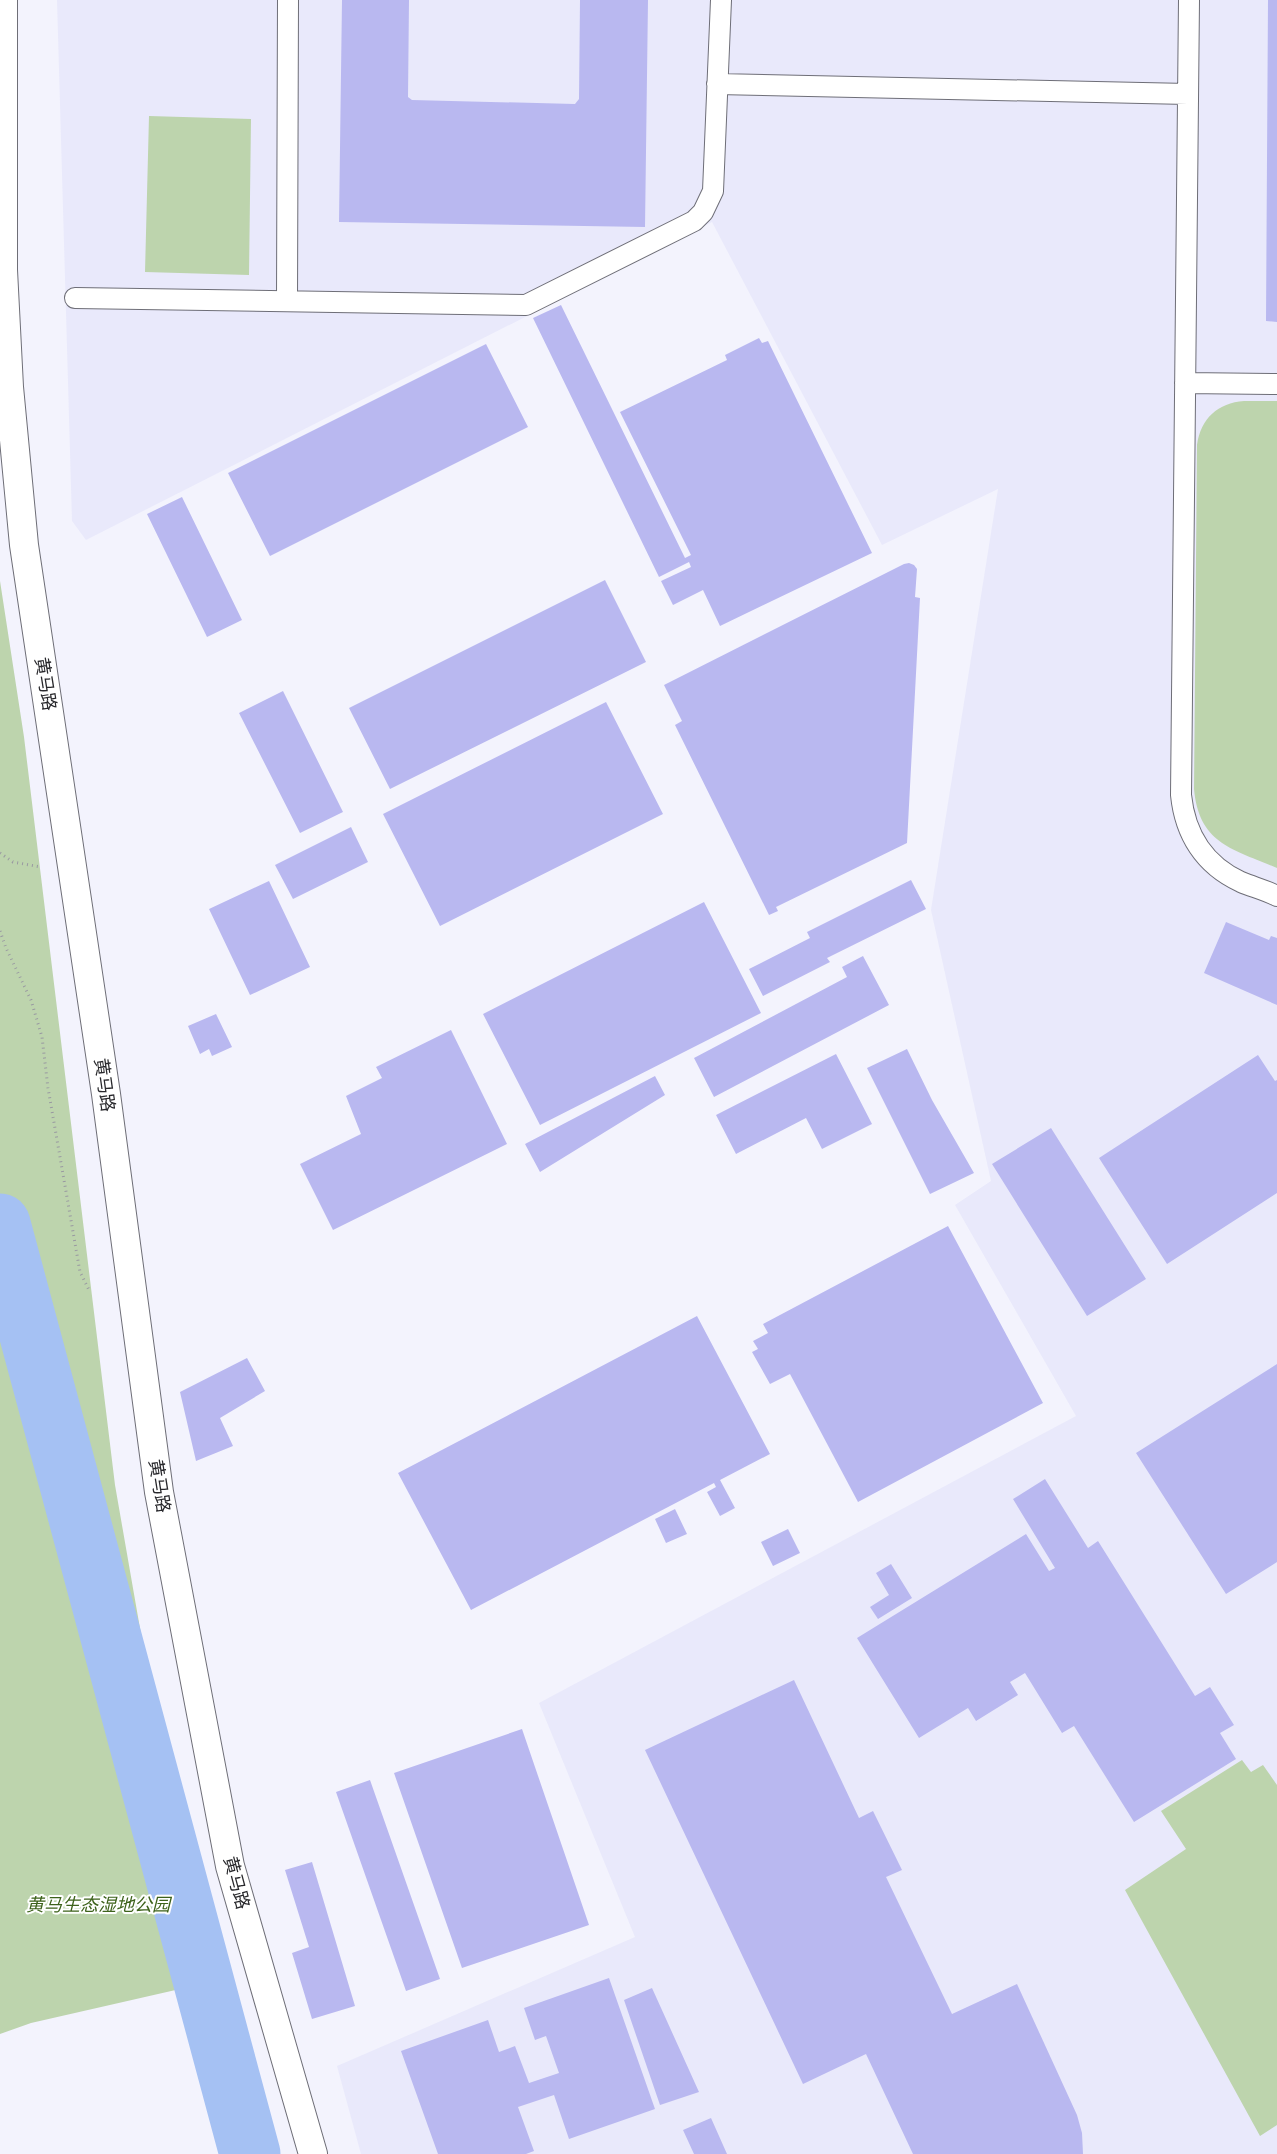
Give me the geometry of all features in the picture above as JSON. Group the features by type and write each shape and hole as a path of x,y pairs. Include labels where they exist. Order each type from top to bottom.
{"street":[{"name":"黄马路","path":"3,0 3,270 8,387 24,545 73,865 160,1502 230,1866 313,2154"}],"lane":[{"path":"287,301 288,0"},
{"path":"74,298 526,305 694,221 703,212 713,191 721,0"},
{"path":"1189,0 1181,795 1183,813 1189,831 1198,847 1210,862 1234,878 1277,896"},
{"path":"718,84 1188,94"},
{"path":"1185,384 1277,384"}],"path":[{"path":"0,853 14,862 41,867 73,865"},
{"path":"0,931 31,1000 42,1037 48,1088 80,1272 90,1292"}],"shaded area":[{"path":"57,0 1277,0 1277,2154 361,2154 337,2066 635,1937 539,1703 1076,1416 955,1205 991,1181 931,910 998,489 882,545 712,222 86,540 72,521"}],"green space":[{"path":"149,116 251,119 249,275 145,272"},
{"path":"1244,401 1277,401 1277,868 1233,849 1211,833 1203,822 1197,807 1194,789 1197,445 1202,427 1212,414 1226,405"},
{"name":"黄马生态湿地公园","path":"0,581 24,737 115,1485 160,1743 215,1981 31,2023 0,2034"},
{"path":"1242,1760 1251,1772 1263,1765 1277,1785 1277,2125 1260,2136 1125,1890 1186,1849 1161,1811"}],"building":[{"path":"342,0 409,0 408,97 412,100 575,104 579,99 580,0 648,0 645,227 339,222"},
{"path":"1268,0 1277,0 1277,322 1266,321"},
{"path":"561,305 685,558 691,555 620,412 727,360 725,355 759,338 762,343 768,341 872,553 720,626 703,590 673,605 661,581 691,567 689,562 659,577 533,318"},
{"path":"486,344 528,427 270,556 228,473"},
{"path":"182,497 242,620 207,637 147,514"},
{"path":"909,563 917,569 915,597 920,598 907,843 776,907 778,911 769,915 675,725 682,721 664,685"},
{"path":"605,580 646,662 390,789 349,708"},
{"path":"283,691 343,812 300,833 239,713"},
{"path":"606,702 663,814 440,926 383,814"},
{"path":"351,827 368,862 293,899 275,865"},
{"path":"911,880 926,909 827,958 830,962 763,996 749,969 810,938 807,932"},
{"path":"269,881 310,967 250,995 209,909"},
{"path":"704,902 761,1013 540,1125 483,1014"},
{"path":"1226,922 1269,940 1271,936 1277,938 1277,1005 1204,973"},
{"path":"863,956 889,1005 714,1097 694,1058 847,977 842,967"},
{"path":"216,1014 232,1047 212,1056 209,1049 200,1054 188,1026"},
{"path":"451,1030 507,1144 333,1230 300,1164 361,1134 346,1096 382,1078 376,1067"},
{"path":"907,1049 932,1100 974,1173 930,1194 867,1068"},
{"path":"836,1054 872,1124 822,1149 806,1118 736,1154 716,1115"},
{"path":"1258,1055 1275,1081 1277,1080 1277,1193 1167,1264 1099,1158"},
{"path":"655,1076 665,1095 540,1172 525,1144"},
{"path":"1051,1128 1146,1279 1087,1316 992,1164"},
{"path":"948,1226 1043,1403 858,1502 790,1374 770,1384 752,1352 758,1349 753,1341 768,1333 763,1324"},
{"path":"697,1316 770,1454 720,1480 735,1508 720,1516 707,1492 716,1487 714,1483 471,1610 398,1473"},
{"path":"247,1358 265,1391 220,1418 233,1446 196,1461 180,1392"},
{"path":"1277,1364 1277,1562 1226,1594 1136,1453"},
{"path":"1045,1479 1088,1548 1098,1541 1195,1696 1210,1687 1234,1725 1220,1733 1236,1759 1134,1822 1074,1726 1062,1733 1025,1673 1010,1682 1018,1695 976,1721 968,1708 919,1738 857,1638 1026,1534 1049,1571 1055,1568 1013,1499"},
{"path":"675,1509 687,1534 666,1543 655,1519"},
{"path":"788,1529 800,1553 773,1566 761,1542"},
{"path":"891,1564 912,1598 878,1619 870,1607 889,1595 876,1573"},
{"path":"794,1680 859,1818 873,1811 902,1870 886,1877 952,2014 1017,1984 1077,2115 1082,2133 1083,2154 913,2154 866,2054 803,2084 645,1750"},
{"path":"522,1729 589,1925 462,1968 394,1773"},
{"path":"370,1780 440,1979 406,1991 336,1792"},
{"path":"312,1862 355,2006 312,2019 292,1953 309,1947 285,1870"},
{"path":"609,1978 655,2109 569,2139 554,2095 518,2107 534,2151 526,2154 438,2154 401,2051 488,2020 499,2052 515,2046 529,2083 559,2073 546,2036 535,2040 524,2008"},
{"path":"652,1988 699,2092 660,2105 624,2000"},
{"path":"711,2118 727,2154 694,2154 683,2130"}],"waterway":[{"path":"0,1224 250,2154"}]}
